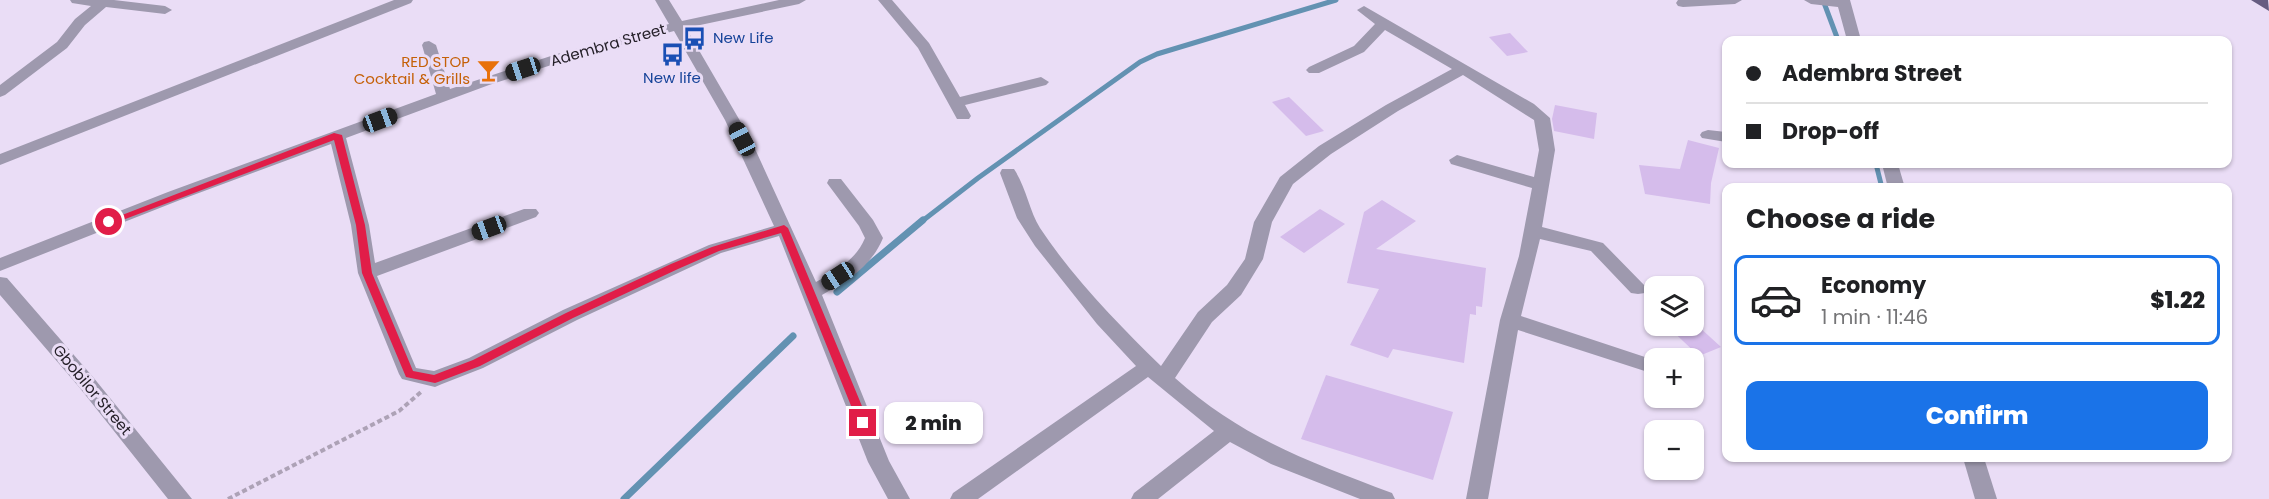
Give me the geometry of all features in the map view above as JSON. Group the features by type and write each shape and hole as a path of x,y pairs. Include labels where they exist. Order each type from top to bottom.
{"main road":[{"path":"2258,0 2269,7"}],"street":[{"path":"77,0 104,1 165,10"},
{"path":"0,160 406,0"},
{"path":"662,0 742,139 784,228 879,462 899,499"},
{"name":"Adembra Street","path":"0,265 337,135 562,57 677,26 799,0"},
{"path":"885,0 924,46 960,109 1041,82"},
{"path":"1683,3 1735,0"},
{"path":"1811,0 1834,1 1852,36"},
{"path":"0,92 62,45 80,22 104,1"},
{"path":"1364,9 1542,118 1547,150 1528,256 1510,320 1477,499"},
{"path":"1314,70 1359,49 1384,22"},
{"path":"429,45 444,97"},
{"path":"961,499 1157,372 1205,317 1234,290 1254,259 1263,222 1286,180 1325,150 1392,108 1463,69"},
{"path":"337,135 360,225 367,273 409,374 435,379 476,363 570,315 705,253 784,228"},
{"path":"1708,135 1722,137"},
{"path":"1457,160 1541,184"},
{"path":"1891,168 1896,183"},
{"path":"1008,173 1029,224 1089,303 1127,345 1178,394 1247,442 1300,467 1384,499"},
{"path":"811,294 864,259 871,250 874,238 867,224 835,183"},
{"path":"367,273 530,213"},
{"path":"1533,231 1603,251 1638,288"},
{"name":"Gbobilor Street","path":"2,287 86,382 181,499"},
{"path":"1510,320 1644,364"},
{"path":"1142,499 1229,430"},
{"path":"1975,462 1986,499"}],"path":[{"path":"228,499 399,411 435,379"}],"building":[{"path":"1510,33 1528,52 1507,56 1489,37"},
{"path":"1289,97 1324,131 1306,136 1272,102"},
{"path":"1555,105 1597,113 1594,139 1554,131 1552,119"},
{"path":"1688,140 1719,148 1711,183 1710,204 1645,194 1639,165 1680,169"},
{"path":"1382,200 1416,221 1376,249 1486,268 1482,307 1476,306 1476,315 1470,314 1464,363 1393,349 1388,358 1350,345 1379,289 1347,283 1364,212"},
{"path":"1320,209 1345,224 1304,253 1280,237"},
{"path":"1704,331 1721,347 1704,354 1704,348 1690,348 1678,336 1704,336"},
{"path":"1326,375 1453,412 1433,480 1301,439"}],"waterway":[{"path":"921,222 978,178 1140,62 1157,54 1336,0"},
{"path":"1823,0 1836,36"},
{"path":"1877,168 1881,183"},
{"path":"837,292 923,220"},
{"path":"624,499 793,336"}],"place":[{"name":"New Life","path":"695,38"},
{"name":"New life","path":"672,54"},
{"name":"RED STOP Cocktail & Grills","path":"488,71"}],"route":[{"path":"109,222 337,135 360,225 367,273 409,374 435,379 476,363 570,315 674,267 716,249 784,228 863,423"}]}
